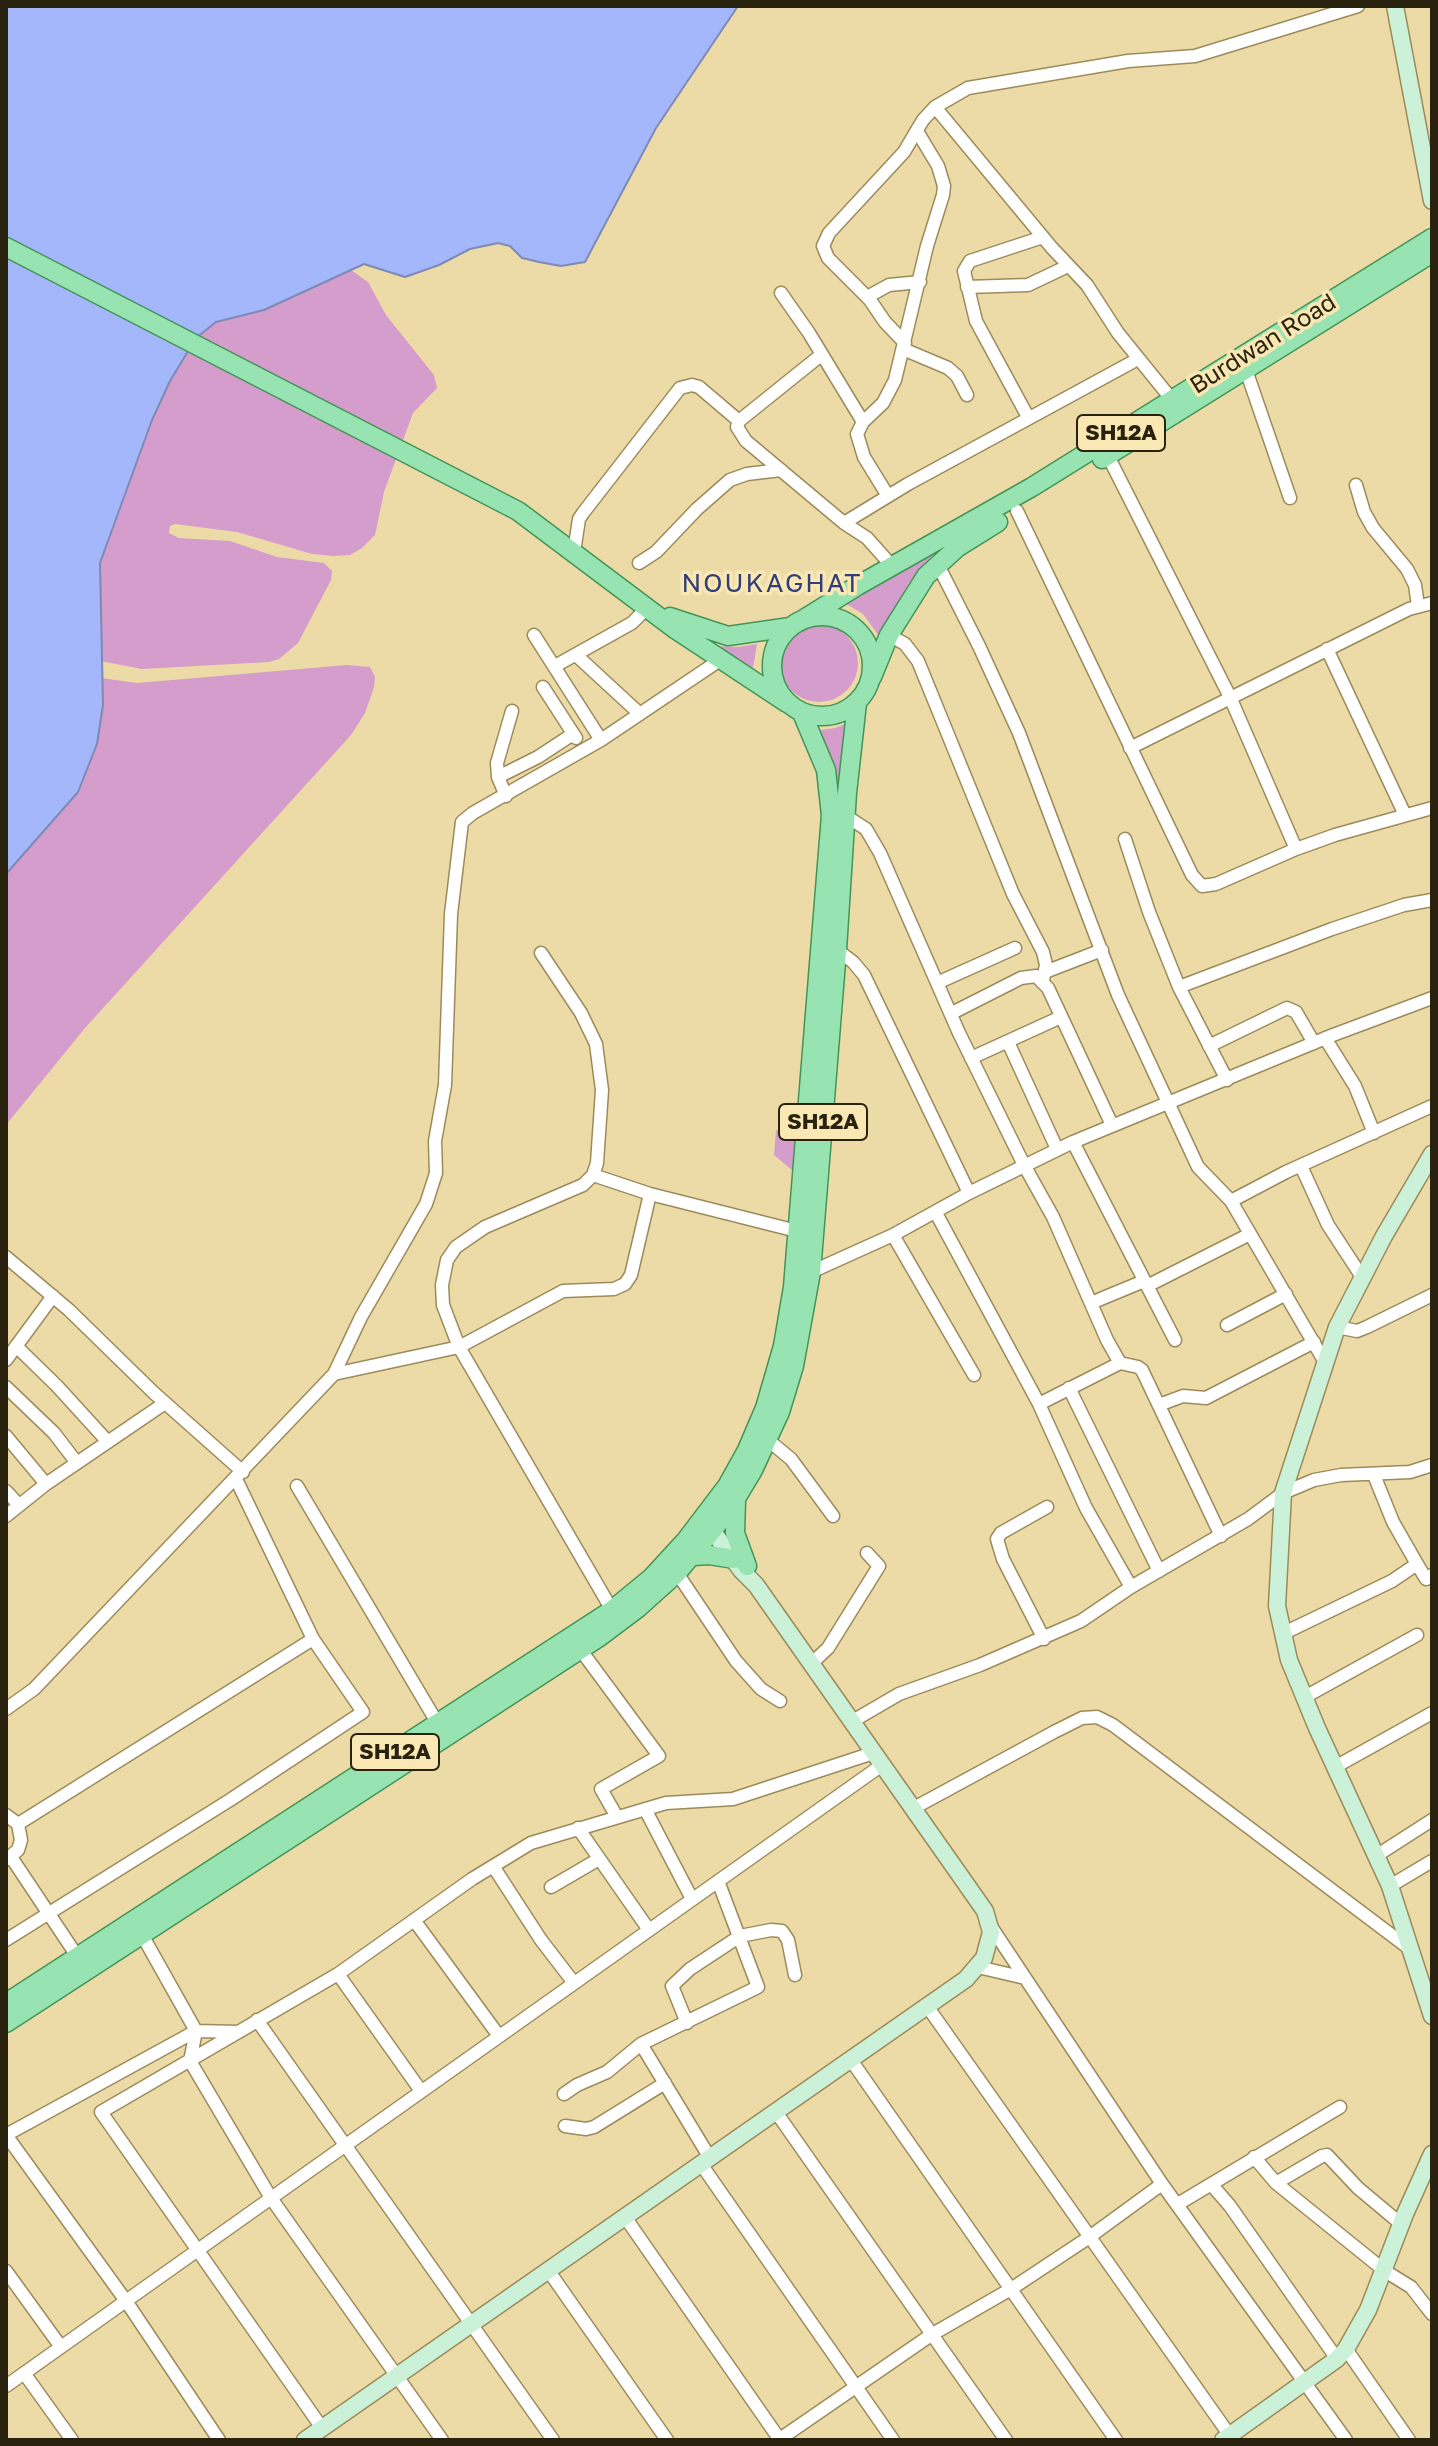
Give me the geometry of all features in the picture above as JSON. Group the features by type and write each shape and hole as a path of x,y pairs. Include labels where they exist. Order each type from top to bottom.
{"main road":[{"name":"Burdwan Road","path":"872,677 889,635 913,594 938,565 981,525 1432,238"},
{"path":"6,247 487,494 535,522 675,629 794,708 821,717 840,714 857,703"},
{"name":"Burdwan Road","path":"797,623 892,566 1017,511 1432,253"},
{"path":"650,608 728,636 821,616 839,619 855,628 866,642 872,659 872,677"},
{"name":"SH12A","path":"6,2023 293,1836 325,1824 399,1780 455,1741 480,1714 638,1608 694,1556 743,1457 772,1349 785,1280 795,1257 831,815 826,770 794,708 777,689 772,673 773,656 779,640 797,623"},
{"name":"SH12A","path":"6,2001 612,1610 736,1498 768,1440 794,1366 811,1272 857,703 872,677"},
{"path":"694,1556 709,1555 740,1563 735,1533 736,1498"}],"street":[{"path":"967,395 957,376 948,368 904,346 867,297 824,252 825,240 904,152 928,113 968,88 1128,61 1184,59 1358,6"},
{"path":"1395,6 1432,201"},
{"path":"935,107 1091,290 1138,359 1173,401"},
{"path":"888,496 861,450 857,434 863,422 888,395 904,346 944,186 938,166 917,131"},
{"path":"1028,417 976,321 964,271 967,263 1043,237"},
{"path":"967,287 1028,285 1068,266"},
{"path":"867,297 883,287 920,282"},
{"path":"781,293 863,422"},
{"path":"739,421 821,355"},
{"path":"844,523 1028,417 1138,359"},
{"path":"1246,370 1290,498"},
{"path":"574,552 579,519 583,513 680,388 692,385 699,387 739,421 740,434 844,523 867,538 892,566"},
{"path":"1108,456 1230,697 1296,849"},
{"path":"639,563 650,557 730,480 747,474 781,470"},
{"path":"1356,485 1364,512 1373,528 1407,569 1415,585 1418,606"},
{"path":"1017,511 1192,875 1202,886 1216,884 1296,849 1432,808"},
{"path":"938,565 1019,733 1118,995 1198,1167 1231,1201 1326,1364"},
{"path":"1130,748 1327,649 1418,606 1432,603"},
{"path":"555,666 632,623 650,608"},
{"path":"534,635 601,740"},
{"path":"889,635 905,644 918,661 1013,894 1043,952 1044,976 1061,1017 1112,1125"},
{"path":"1327,649 1405,815"},
{"path":"576,655 640,714"},
{"path":"6,1709 34,1689 334,1374 361,1317 426,1204 436,1173 435,1141 447,1055 451,914 459,833 465,819 601,740 720,660"},
{"path":"543,687 584,750"},
{"path":"506,796 498,777 498,756 512,711"},
{"path":"498,777 538,757 573,734"},
{"path":"846,816 866,829 880,853 971,1058 1053,1217 1120,1363"},
{"path":"1125,839 1149,912 1179,987 1227,1080"},
{"path":"1179,987 1332,929 1404,905 1432,900"},
{"path":"937,983 1015,948"},
{"path":"837,950 864,975 969,1193"},
{"path":"952,1013 1028,976 1044,976 1102,950"},
{"path":"541,953 581,1013 596,1044 602,1090 597,1163 593,1175 583,1185 485,1227 456,1247 447,1260 442,1295 448,1323 459,1347 612,1610"},
{"path":"811,1272 893,1235 1057,1149 1432,998"},
{"path":"1209,1046 1287,1008 1296,1012 1355,1086 1374,1133"},
{"path":"971,1058 1061,1017"},
{"path":"1008,1042 1057,1149"},
{"path":"1231,1201 1432,1106"},
{"path":"1073,1142 1175,1340"},
{"path":"1430,1165 1362,1277 1337,1327 1283,1493 1277,1606 1282,1634 1303,1698 1390,1886 1412,1951 1429,1987 1432,2016"},
{"path":"1301,1166 1328,1225 1362,1277"},
{"path":"593,1175 650,1194 797,1231"},
{"path":"334,1374 459,1347 563,1291 614,1289 625,1284 631,1275 650,1194"},
{"path":"936,1213 1039,1404 1086,1508 1131,1587"},
{"path":"1091,1303 1146,1284 1250,1234"},
{"path":"893,1235 974,1375"},
{"path":"6,1940 230,1800 363,1712 313,1639 239,1476 53,1296 7,1259"},
{"path":"1227,1325 1286,1294"},
{"path":"1337,1327 1357,1331 1432,1295"},
{"path":"6,1360 53,1296"},
{"path":"1159,1405 1183,1396 1206,1398 1314,1342"},
{"path":"16,1346 108,1442"},
{"path":"1039,1404 1120,1363 1138,1367 1221,1536"},
{"path":"6,1387 54,1433 77,1463"},
{"path":"1069,1388 1159,1571"},
{"path":"6,1516 46,1484 165,1403"},
{"path":"6,1436 46,1484"},
{"path":"768,1440 791,1459 833,1516"},
{"path":"851,1722 899,1694 1044,1639 1081,1621 1131,1587 1248,1519 1283,1493 1327,1477 1410,1472 1432,1465"},
{"path":"1374,1475 1393,1522 1417,1564 1426,1579 1432,1575"},
{"path":"297,1486 438,1724"},
{"path":"6,1491 19,1505"},
{"path":"1044,1639 1003,1559 997,1539 1001,1533 1047,1507"},
{"path":"712,1521 981,1905 990,1925 1162,2184 1346,2440"},
{"path":"811,1664 828,1648 879,1566 867,1553"},
{"path":"1282,1634 1392,1581 1417,1564"},
{"path":"677,1573 736,1661 761,1689 780,1701"},
{"path":"1303,1698 1417,1635"},
{"path":"18,1824 313,1639"},
{"path":"580,1649 659,1756 601,1789 617,1817"},
{"path":"1335,1767 1432,1713"},
{"path":"912,1809 1082,1718 1097,1717 1113,1725 1412,1951"},
{"path":"322,2428 101,2112 338,1974 531,1843 645,1809 691,1800 733,1799 878,1759"},
{"path":"6,2386 718,1881 878,1759"},
{"path":"645,1809 692,1899"},
{"path":"6,1815 18,1824 21,1840 18,1850 9,1858 77,1956"},
{"path":"1376,1856 1432,1820"},
{"path":"578,1828 649,1930"},
{"path":"551,1887 599,1859"},
{"path":"1390,1886 1432,1861"},
{"path":"493,1866 541,1940 574,1983"},
{"path":"564,2094 607,2072 641,2044 758,1987 718,1881"},
{"path":"414,1920 499,2036"},
{"path":"305,2440 966,1979 978,1967 987,1949 990,1925"},
{"path":"687,2023 672,1986 690,1969 740,1936 782,1931 788,1940 795,1975"},
{"path":"141,1933 196,2031 190,2061 271,2198 442,2440"},
{"path":"978,1967 1025,1978"},
{"path":"338,1974 421,2091"},
{"path":"927,2006 1229,2439 1341,2354 1368,2310 1432,2154"},
{"path":"257,2020 553,2440"},
{"path":"219,2440 126,2301 6,2135 196,2031 239,2032"},
{"path":"641,2044 705,2161 893,2440"},
{"path":"851,2060 1116,2440"},
{"path":"565,2126 594,2127 665,2083"},
{"path":"1178,2204 1340,2107"},
{"path":"776,2112 1006,2440"},
{"path":"1276,2183 1311,2161 1327,2155 1358,2188 1401,2224"},
{"path":"1254,2157 1276,2183 1385,2271 1411,2287 1432,2314"},
{"path":"625,2217 780,2440 931,2335 1011,2289 1088,2238 1162,2184"},
{"path":"1211,2184 1409,2440"},
{"path":"548,2270 667,2440"},
{"path":"6,2271 61,2347"},
{"path":"24,2373 72,2440"}],"shaded area":[{"path":"351,270 368,282 386,315 434,375 437,388 413,413 384,492 375,535 350,555 333,556 312,554 237,532 175,524 170,526 169,533 179,538 230,541 277,557 324,563 332,571 331,580 298,643 279,659 142,669 100,661 100,563 152,420 170,381 196,338 216,322 264,310"},
{"path":"936,551 909,583 879,636 863,614 843,602"},
{"path":"819,624 834,627 847,635 855,648 858,663 855,678 847,691 834,699 819,702 804,699 791,691 783,678 780,663 783,648 791,635 804,627"},
{"path":"757,644 753,668 716,646 738,647"},
{"path":"347,665 370,667 375,677 365,713 351,735 85,1028 6,1125 6,874 78,792 103,705 101,678 137,683"},
{"path":"847,723 843,748 839,785 820,730"},
{"path":"797,1116 793,1171 774,1155 776,1131"}],"water":[{"path":"6,6 738,6 656,128 585,262 561,266 539,262 522,258 510,246 498,243 470,249 439,265 405,277 364,264 264,310 216,322 196,338 170,381 152,420 100,563 103,705 97,744 78,792 6,874"}],"district":[{"name":"NOUKAGHAT","path":"772,584"}]}
